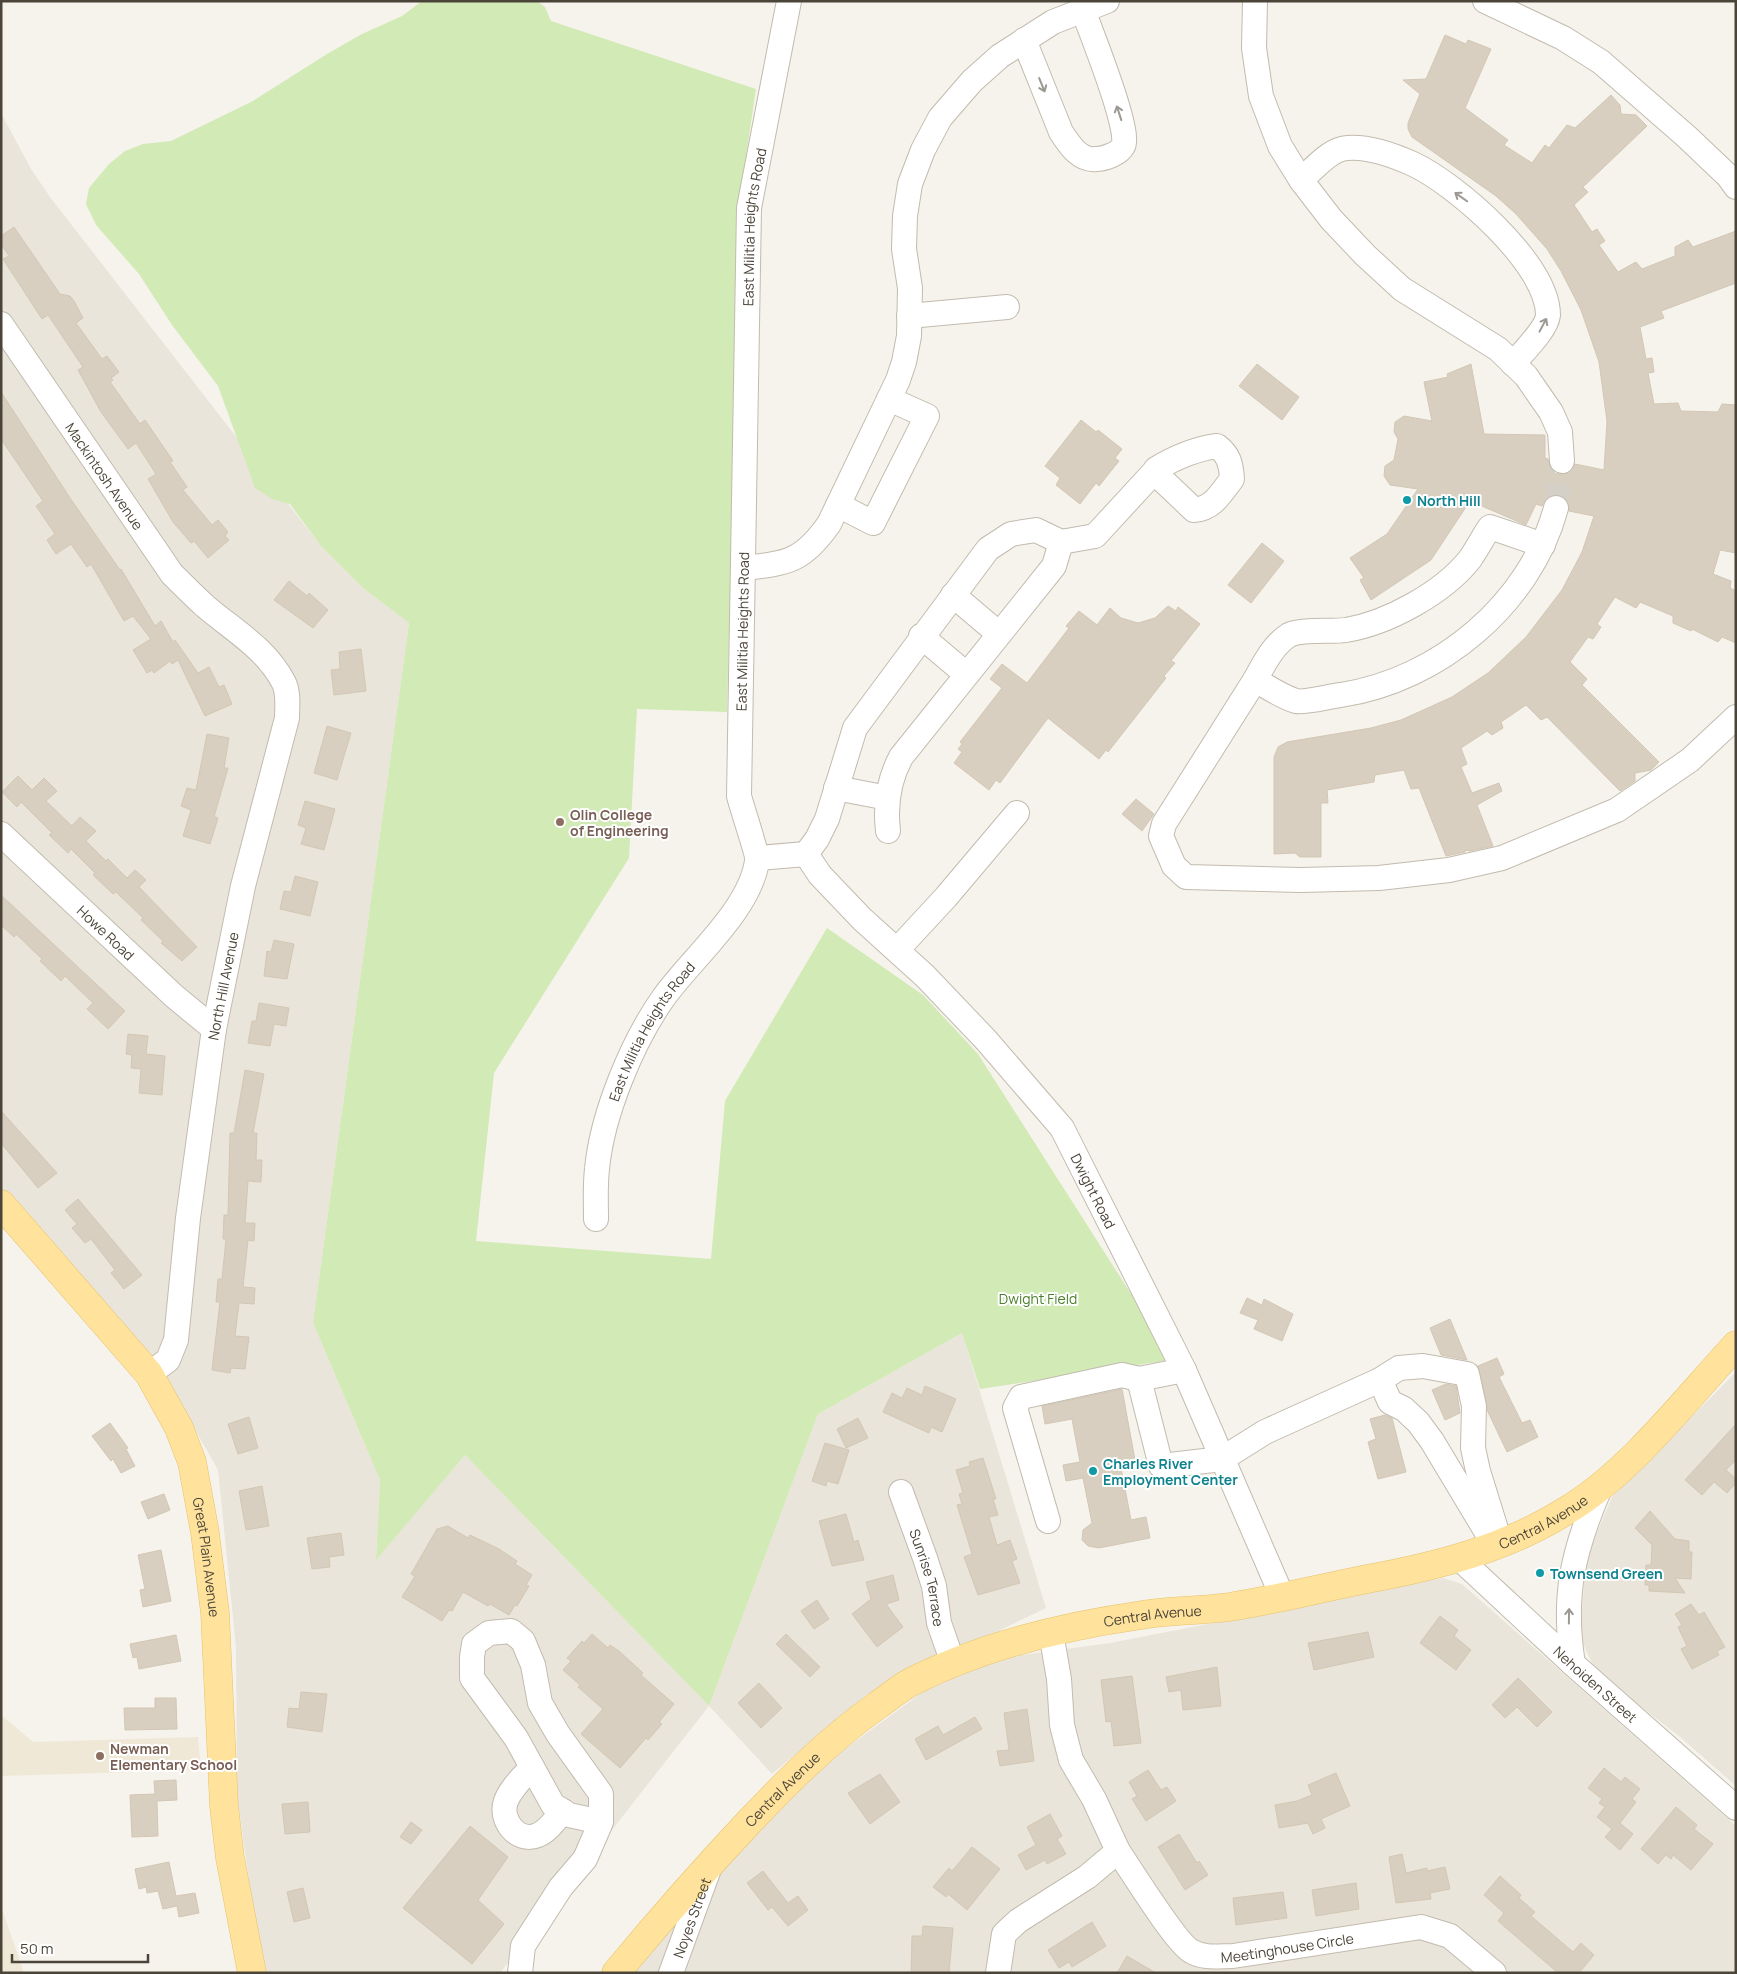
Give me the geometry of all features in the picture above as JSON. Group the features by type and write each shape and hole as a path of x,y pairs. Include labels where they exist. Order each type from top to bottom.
{"main road":[{"name":"Great Plain Avenue","path":"1,1204 149,1374 179,1428 188,1453 206,1533 215,1612 224,1806 230,1858 252,1973"},
{"name":"Central Avenue","path":"616,1973 660,1919 711,1862 796,1772 844,1728 909,1683 953,1663 999,1646 1051,1633 1143,1615 1228,1607 1402,1572 1459,1558 1498,1545 1556,1518 1600,1488 1646,1443 1736,1345"}],"street":[{"name":"East Militia Heights Road","path":"596,1219 597,1168 610,1108 627,1063 663,998 718,933 743,897 753,881 758,858 739,796 749,208 790,1"},
{"path":"744,568 783,562 806,552 829,524 889,400 904,362 909,336 910,288 904,249 905,216 910,184 923,150 940,118 972,81 1000,56 1053,22 1108,1"},
{"path":"1255,1 1254,48 1261,96 1280,146 1301,180 1332,219 1365,255 1402,289 1498,349 1526,376 1551,412 1560,432 1562,461"},
{"path":"1485,1 1563,38 1601,62 1687,137 1736,186"},
{"path":"1024,40 1061,132 1068,143 1076,152 1095,160 1116,153 1124,146 1126,136 1083,10"},
{"path":"1301,180 1333,152 1346,147 1377,150 1414,165 1467,201 1501,231 1537,278 1545,297 1548,317 1539,333 1513,364"},
{"path":"910,316 1007,307"},
{"name":"Mackintosh Avenue","path":"1,324 172,574 220,617"},
{"path":"838,505 873,523 927,416 889,400"},
{"path":"758,858 806,854 818,839 827,819 854,728 988,549 1011,534 1036,530 1061,542 1095,536 1154,472"},
{"path":"1255,680 1297,701 1354,693 1392,682 1432,664 1503,607 1529,573 1550,531 1556,508"},
{"path":"1543,545 1490,527 1470,560 1453,576 1402,611 1382,621 1346,630 1291,634 1277,645 1164,824 1161,836 1174,866 1186,877 1301,880 1379,878 1449,870 1502,858 1617,810 1690,760 1736,717"},
{"path":"888,832 885,809 893,772 901,757 1054,566 1061,542"},
{"path":"953,595 999,634"},
{"name":"North Hill Avenue","path":"149,1374 168,1360 176,1340 188,1218 214,1029 243,886 287,718 288,699 285,685 268,659 243,634 220,617"},
{"path":"921,636 966,674"},
{"path":"836,788 888,798"},
{"path":"897,950 946,897 1017,813"},
{"name":"Howe Road","path":"1,834 174,996 214,1029"},
{"name":"Dwight Road","path":"806,854 820,875 862,919 925,976 986,1040 1062,1128 1184,1370 1282,1596"},
{"path":"1139,1379 1161,1466 1222,1459 1264,1432 1380,1380 1399,1368 1423,1366 1467,1374 1474,1406 1473,1448 1498,1545"},
{"path":"1048,1521 1015,1408 1021,1397 1122,1375 1139,1379 1184,1370"},
{"path":"1380,1380 1390,1402 1404,1409 1418,1422 1432,1441 1498,1545"},
{"path":"1573,1664 1568,1625 1573,1564 1581,1534 1600,1488"},
{"name":"Sunrise Terrace","path":"901,1492 934,1586 939,1623 953,1663"},
{"name":"Nehoiden Street","path":"1459,1558 1573,1664 1736,1808"},
{"path":"520,1973 523,1946 561,1887 585,1859 601,1822 601,1794 558,1734 540,1702 533,1665 523,1641 511,1631 489,1633 474,1644 472,1678 516,1738 553,1805 569,1814 601,1822"},
{"name":"Meetinghouse Circle","path":"1051,1633 1059,1679 1062,1725 1071,1760 1094,1799 1118,1851 1170,1926 1190,1951 1206,1956 1233,1956 1421,1928 1450,1936 1494,1973"},
{"path":"532,1766 506,1801 505,1820 518,1834 528,1837 538,1835 563,1811"},
{"path":"998,1973 1004,1934 1018,1922 1087,1877 1118,1851"},
{"name":"Noyes Street","path":"671,1973 711,1862"}],"shaded area":[{"path":"1,113 31,169 50,197 321,546 364,589 409,623 313,1323 380,1480 376,1559 465,1455 709,1706 500,1973 264,1973 260,1960 237,1794 236,1647 218,1470 180,1403 1,1193"},
{"path":"962,1333 1046,1608 865,1696 772,1774 709,1706 818,1414"},
{"path":"1736,1372 1736,1786 1679,1736 1596,1672 1580,1637 1586,1558 1612,1497"},
{"path":"1443,1578 1462,1584 1736,1826 1736,1973 628,1973 720,1870 830,1760 924,1691 1000,1658 1110,1643"},
{"name":"Newman Elementary School","path":"1,1715 33,1742 198,1737 201,1770 1,1776"},
{"path":"1,1906 24,1973 1,1973"}],"green space":[{"name":"Olin College of Engineering","path":"422,1 537,1 545,7 551,21 756,89 740,196 727,712 637,709 629,858 494,1073 476,1241 711,1259 725,1101 827,928 923,995 978,1054 1147,1319 1170,1360 980,1389 962,1333 818,1414 709,1706 465,1455 376,1560 380,1480 313,1323 409,623 364,589 321,546 290,504 272,499 255,488 218,386 172,325 139,274 96,225 86,204 89,188 109,164 125,151 143,144 171,141 253,101 327,54 362,34 402,16"}],"building":[{"path":"1445,35 1466,44 1468,40 1491,49 1465,108 1508,140 1504,145 1532,163 1545,145 1549,148 1567,125 1575,128 1611,95 1620,105 1621,114 1636,115 1647,126 1583,187 1588,192 1574,205 1592,232 1597,229 1605,241 1599,245 1618,272 1636,262 1642,269 1675,256 1675,247 1688,240 1693,247 1736,231 1736,283 1661,311 1664,318 1640,327 1646,359 1652,358 1654,372 1648,373 1654,404 1678,403 1681,411 1718,412 1722,404 1736,405 1736,553 1720,550 1713,574 1731,581 1730,588 1736,591 1736,643 1722,637 1718,642 1692,629 1691,631 1673,623 1673,616 1640,602 1636,608 1615,597 1597,624 1601,627 1593,639 1588,637 1570,662 1587,679 1582,685 1659,762 1651,770 1635,773 1635,781 1620,791 1547,717 1541,720 1526,705 1501,722 1503,728 1492,735 1487,731 1461,748 1467,764 1461,767 1472,793 1499,783 1502,791 1477,805 1493,846 1470,851 1466,850 1465,852 1446,856 1419,788 1411,789 1404,770 1375,775 1374,782 1327,790 1328,803 1321,803 1321,857 1300,857 1295,853 1274,854 1274,757 1278,747 1287,742 1371,728 1401,720 1452,697 1488,673 1526,637 1562,590 1582,552 1594,516 1569,511 1566,499 1554,494 1547,498 1542,506 1536,504 1526,525 1470,501 1431,560 1371,600 1360,580 1364,578 1350,558 1387,534 1418,489 1390,485 1384,476 1385,466 1394,460 1398,439 1394,432 1395,422 1404,416 1432,421 1424,382 1448,377 1447,374 1471,364 1484,434 1545,435 1545,458 1548,459 1551,469 1556,474 1569,473 1575,464 1604,470 1607,421 1599,362 1581,310 1561,271 1547,249 1516,214 1496,196 1412,137 1408,129 1408,123 1420,94 1403,80 1426,79"},
{"path":"14,227 60,294 70,296 74,301 83,318 76,323 102,359 107,356 119,372 111,378 113,380 110,382 140,424 145,420 173,461 170,462 187,487 183,490 212,525 218,520 228,532 225,536 229,540 208,558 194,541 191,543 173,522 148,479 156,474 136,443 128,449 101,412 78,370 83,367 48,315 42,319 3,259 9,256 1,244 1,236"},
{"path":"1257,364 1299,397 1282,420 1239,386"},
{"path":"1,392 70,498 121,569 155,626 161,621 173,642 175,640 198,673 209,667 219,687 224,685 232,704 205,716 178,660 172,664 170,661 154,673 152,670 147,673 133,650 151,639 133,616 124,621 91,564 87,567 71,544 56,554 47,540 55,534 36,506 43,501 1,439"},
{"path":"1081,420 1096,432 1098,430 1122,449 1115,458 1119,461 1099,486 1096,483 1080,504 1056,485 1060,478 1045,466"},
{"path":"1262,543 1284,561 1251,603 1228,585"},
{"path":"289,581 307,596 309,593 328,610 313,628 274,600"},
{"path":"1168,606 1176,611 1178,607 1200,624 1171,661 1175,663 1164,676 1166,678 1108,752 1106,750 1099,759 1048,718 1000,783 996,780 989,790 954,763 962,752 958,749 962,744 960,742 1002,688 990,679 1002,664 1027,683 1069,628 1066,626 1079,611 1097,625 1110,608 1121,618 1138,623 1155,618"},
{"path":"361,649 366,691 334,695 331,670 340,669 339,652"},
{"path":"327,726 351,733 337,780 314,773"},
{"path":"207,734 229,738 224,768 228,768 214,817 218,818 210,844 183,836 191,810 181,806 187,788 196,790"},
{"path":"18,776 32,790 44,778 57,791 46,801 72,826 80,817 96,831 86,841 127,878 135,870 146,880 139,887 197,947 182,961 161,943 163,941 141,920 143,918 116,892 113,894 93,875 95,873 71,849 68,853 49,835 52,833 21,802 17,807 2,792"},
{"path":"1136,799 1154,814 1142,831 1122,814"},
{"path":"305,801 335,809 324,850 301,844 306,828 298,825"},
{"path":"295,876 318,882 310,916 280,909 284,891 291,892"},
{"path":"1,895 125,1011 108,1029 87,1009 93,1003 65,976 61,981 16,934 14,937 1,925"},
{"path":"274,940 294,944 287,979 264,976 267,951 271,952"},
{"path":"259,1003 289,1008 286,1026 274,1024 270,1046 248,1043 252,1021 256,1021"},
{"path":"128,1034 148,1036 146,1054 165,1056 162,1095 139,1093 141,1069 131,1068 132,1055 126,1054"},
{"path":"245,1070 264,1074 253,1133 257,1133 256,1160 262,1160 261,1182 248,1181 245,1223 255,1223 254,1241 248,1240 243,1287 255,1288 254,1304 239,1303 235,1336 249,1337 245,1369 231,1368 230,1373 212,1370 220,1302 216,1302 218,1279 222,1279 226,1239 223,1239 224,1215 228,1215 230,1133 234,1133"},
{"path":"1,1111 57,1173 38,1188 1,1143"},
{"path":"78,1199 142,1275 124,1289 111,1273 115,1270 91,1239 85,1243 72,1228 77,1224 65,1210"},
{"path":"1247,1298 1262,1305 1264,1299 1293,1314 1282,1341 1254,1329 1258,1320 1240,1313"},
{"path":"1450,1319 1467,1360 1441,1355 1430,1328"},
{"path":"1497,1358 1504,1374 1499,1377 1522,1423 1530,1420 1538,1437 1507,1452 1488,1412 1478,1366"},
{"path":"1446,1384 1456,1386 1460,1413 1445,1420 1432,1390"},
{"path":"925,1386 956,1399 942,1432 931,1427 929,1433 883,1412 892,1393 902,1398 907,1388 922,1395"},
{"name":"Charles River Employment Center","path":"1122,1389 1135,1460 1120,1463 1131,1520 1146,1517 1150,1538 1099,1548 1088,1546 1082,1540 1083,1530 1092,1523 1083,1478 1066,1481 1063,1465 1080,1462 1072,1419 1045,1424 1042,1406"},
{"path":"1385,1415 1392,1418 1406,1472 1378,1479 1368,1442 1376,1439 1370,1419"},
{"path":"249,1417 258,1448 238,1454 228,1424"},
{"path":"858,1418 868,1438 846,1448 837,1429"},
{"path":"110,1423 128,1448 126,1449 135,1466 121,1473 113,1459 111,1461 92,1436"},
{"path":"1736,1424 1736,1460 1726,1470 1736,1479 1736,1483 1727,1493 1714,1482 1702,1495 1685,1480"},
{"path":"825,1443 849,1450 838,1484 827,1481 826,1486 812,1481"},
{"path":"983,1458 996,1499 993,1499 998,1515 989,1517 997,1545 1010,1540 1017,1559 1012,1561 1020,1583 978,1595 964,1557 972,1554 957,1505 962,1504 959,1494 963,1493 956,1470 970,1466 969,1462"},
{"path":"262,1486 269,1526 246,1530 239,1491"},
{"path":"164,1494 170,1510 148,1519 141,1502"},
{"path":"1650,1511 1675,1539 1689,1541 1689,1552 1692,1552 1691,1579 1675,1578 1685,1593 1649,1591 1649,1585 1645,1585 1646,1565 1651,1565 1652,1545 1635,1528"},
{"path":"846,1514 854,1542 858,1540 864,1560 832,1566 819,1521"},
{"path":"448,1526 468,1538 470,1535 499,1549 517,1561 515,1564 532,1575 526,1585 529,1586 509,1615 463,1592 452,1611 449,1610 442,1621 402,1597 415,1576 411,1574 437,1529"},
{"path":"341,1533 344,1555 329,1557 330,1567 312,1569 307,1538"},
{"path":"161,1550 171,1601 143,1607 140,1590 145,1589 138,1555"},
{"path":"893,1575 899,1600 886,1604 903,1627 877,1647 852,1614 871,1599 866,1582"},
{"path":"817,1600 829,1619 814,1629 801,1611"},
{"path":"1691,1604 1699,1615 1704,1612 1725,1647 1717,1651 1719,1655 1692,1669 1681,1649 1687,1646 1678,1627 1682,1625 1675,1614"},
{"path":"1440,1616 1458,1630 1454,1636 1471,1650 1456,1670 1420,1643"},
{"path":"1368,1632 1374,1657 1314,1670 1308,1643"},
{"path":"592,1634 608,1648 610,1645 619,1651 643,1673 641,1675 674,1704 659,1722 662,1724 648,1740 646,1738 620,1768 581,1734 603,1709 578,1687 580,1685 563,1670 571,1661 567,1658 582,1641 584,1643"},
{"path":"786,1634 820,1667 810,1677 776,1644"},
{"path":"176,1635 181,1661 139,1669 137,1657 133,1658 130,1644"},
{"path":"1217,1667 1221,1706 1183,1710 1181,1690 1169,1692 1166,1677"},
{"path":"1132,1676 1141,1743 1114,1746 1111,1721 1106,1722 1101,1680"},
{"path":"1518,1678 1552,1712 1537,1727 1517,1707 1505,1718 1492,1705"},
{"path":"759,1683 782,1708 761,1728 738,1703"},
{"path":"301,1692 327,1694 322,1732 287,1727 289,1708 299,1709"},
{"path":"155,1698 176,1698 177,1729 125,1730 124,1708 155,1708"},
{"path":"1027,1709 1034,1761 1000,1766 997,1751 1009,1750 1004,1713"},
{"path":"975,1717 982,1729 926,1760 915,1739 938,1726 943,1735"},
{"path":"1604,1768 1621,1782 1625,1777 1640,1789 1632,1799 1636,1802 1620,1823 1633,1834 1620,1850 1605,1837 1612,1829 1597,1817 1605,1807 1599,1803 1602,1799 1588,1788"},
{"path":"1148,1770 1161,1790 1167,1787 1176,1801 1146,1821 1132,1799 1137,1796 1129,1782"},
{"path":"1336,1773 1350,1806 1321,1819 1325,1828 1313,1834 1308,1823 1279,1828 1275,1805 1297,1801 1312,1795 1308,1785"},
{"path":"880,1774 900,1802 870,1824 848,1793"},
{"path":"176,1780 177,1800 157,1801 158,1836 132,1837 130,1795 155,1794 154,1781"},
{"path":"308,1802 310,1832 285,1834 282,1804"},
{"path":"1676,1807 1697,1825 1694,1829 1713,1844 1691,1870 1673,1855 1671,1859 1666,1855 1658,1864 1641,1849"},
{"path":"1050,1814 1062,1836 1057,1839 1066,1854 1047,1864 1045,1860 1026,1870 1018,1855 1036,1845 1027,1827"},
{"path":"411,1822 422,1830 411,1844 400,1837"},
{"path":"470,1826 508,1857 478,1900 504,1924 472,1964 403,1908"},
{"path":"1179,1834 1197,1863 1199,1861 1208,1875 1185,1890 1158,1847"},
{"path":"972,1847 1000,1869 967,1910 948,1894 946,1897 933,1887 949,1868 952,1871"},
{"path":"1402,1854 1406,1873 1427,1868 1427,1871 1445,1867 1450,1889 1430,1893 1431,1899 1396,1903 1389,1857"},
{"path":"169,1862 176,1896 195,1893 199,1913 179,1917 177,1906 163,1909 158,1891 147,1893 146,1887 139,1889 135,1869"},
{"path":"763,1871 788,1903 798,1896 808,1910 788,1926 772,1907 768,1910 747,1883"},
{"path":"1500,1876 1521,1895 1519,1898 1535,1912 1531,1916 1573,1952 1581,1943 1594,1955 1579,1973 1558,1973 1498,1921 1504,1913 1484,1895"},
{"path":"1356,1883 1359,1909 1316,1916 1312,1890"},
{"path":"303,1888 310,1918 294,1922 287,1892"},
{"path":"1283,1892 1287,1918 1236,1925 1233,1898"},
{"path":"1092,1922 1106,1946 1072,1967 1069,1962 1059,1968 1048,1950"},
{"path":"923,1926 953,1928 949,1973 911,1973 912,1936 922,1936"},
{"path":"1127,1956 1156,1973 1117,1973"}],"tunnel":[{"path":"1556,508 1562,461"}],"place":[{"name":"North Hill","path":"1407,500"},
{"name":"Olin College of Engineering","path":"560,822"},
{"name":"Charles River Employment Center","path":"1093,1471"},
{"name":"Townsend Green","path":"1540,1573"},
{"name":"Newman Elementary School","path":"100,1756"}],"park label":[{"name":"Dwight Field","path":"1038,1298"}]}
